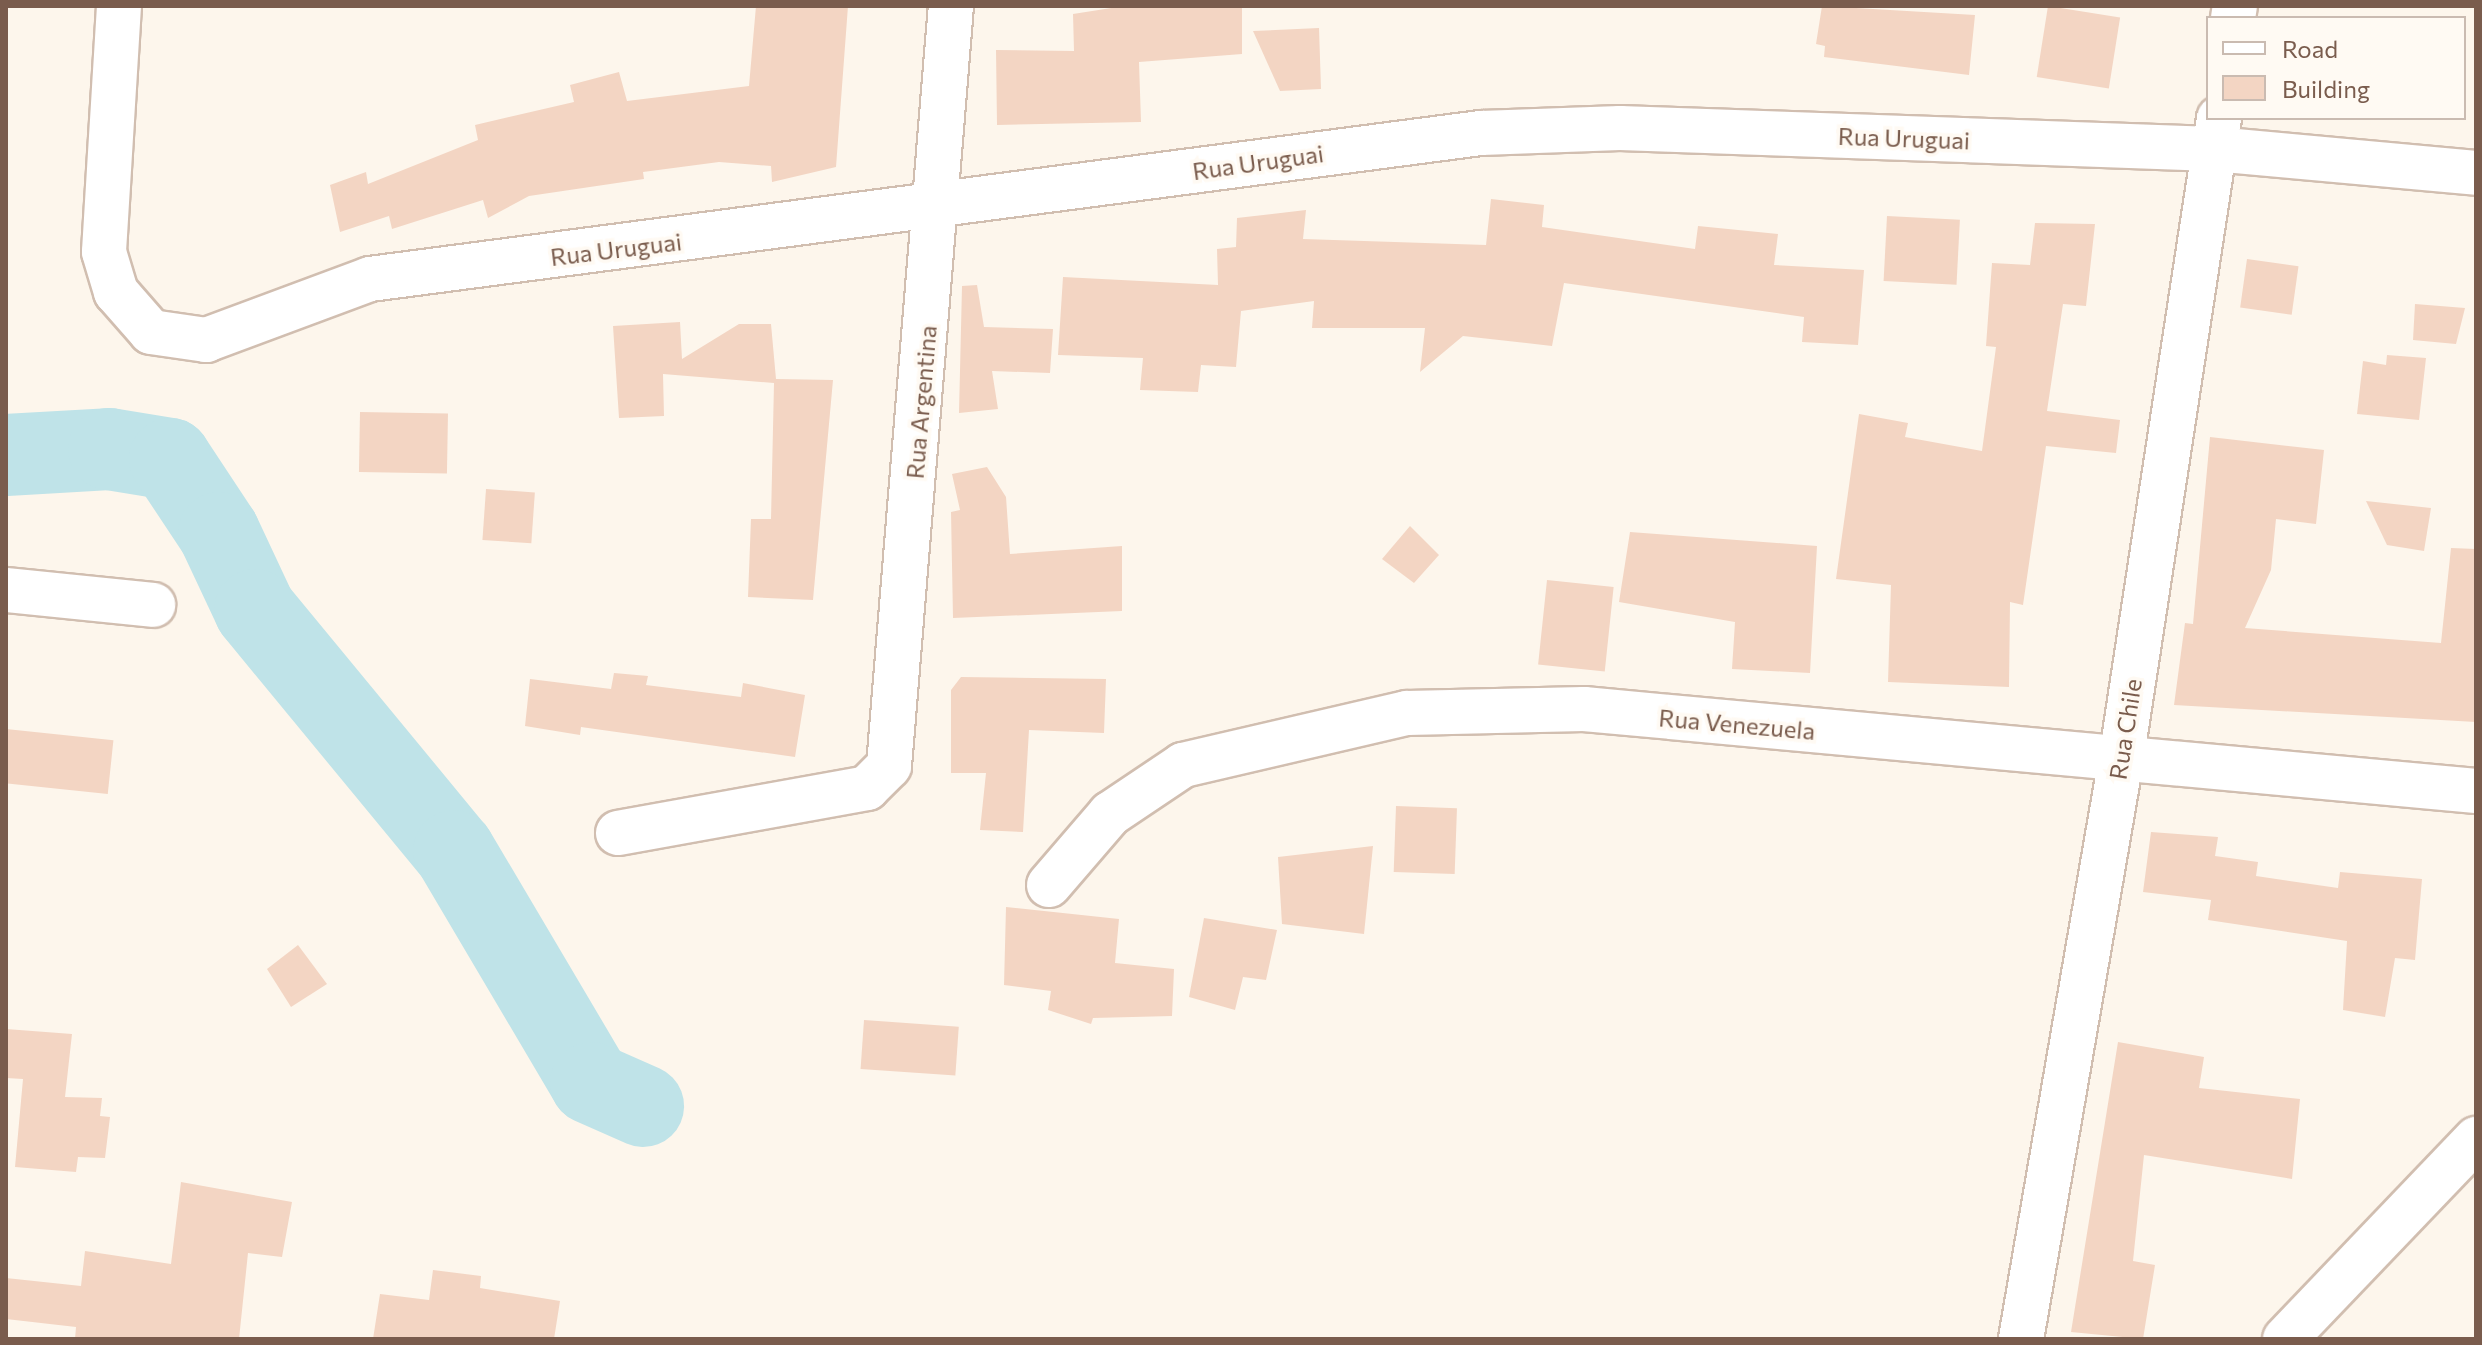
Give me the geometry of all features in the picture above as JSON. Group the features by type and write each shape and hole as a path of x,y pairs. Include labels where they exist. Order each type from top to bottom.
{"street":[{"name":"Rua Uruguai","path":"119,6 104,252 116,292 151,332 206,340 370,279 937,209 1481,133 1620,128 2217,134 2476,173"},
{"name":"Rua Argentina","path":"618,833 867,788 889,766 937,209 951,6"},
{"name":"Rua Chile","path":"2021,1339 2121,760 2217,134"},
{"path":"6,590 153,605"},
{"name":"Rua Venezuela","path":"1049,885 1110,814 1183,765 1407,713 1584,709 2476,791"},
{"path":"2285,1339 2476,1139"}],"building":[{"path":"756,6 848,6 836,167 772,182 771,166 719,162 643,172 644,179 529,196 488,218 483,200 392,229 389,216 340,232 330,185 366,172 368,184 478,140 475,125 574,102 570,85 619,72 627,101 749,86"},
{"path":"1124,6 1242,6 1242,54 1139,62 1141,122 997,125 996,50 1074,51 1073,14"},
{"path":"1822,6 1975,15 1969,75 1824,57 1825,46 1816,44"},
{"path":"2048,6 2120,17 2109,89 2037,77"},
{"path":"1319,28 1321,89 1280,91 1253,31"},
{"path":"1491,199 1544,205 1542,227 1695,249 1698,226 1778,234 1774,265 1864,270 1858,345 1802,342 1804,317 1564,283 1552,346 1463,336 1420,372 1425,328 1312,328 1314,301 1241,311 1236,367 1201,365 1198,392 1140,390 1143,358 1058,355 1063,277 1218,285 1217,249 1236,247 1237,218 1306,210 1303,239 1486,245"},
{"path":"1887,216 1960,220 1956,285 1884,281"},
{"path":"2035,223 2095,224 2086,306 2063,304 2047,411 2120,420 2116,453 2046,446 2023,605 2010,602 2009,687 1888,682 1891,585 1836,579 1859,414 1908,423 1905,437 1982,451 1996,347 1986,346 1992,263 2030,265"},
{"path":"2247,259 2298,266 2292,315 2240,308"},
{"path":"977,285 984,327 1053,329 1050,373 992,371 998,409 959,413 962,286"},
{"path":"2415,304 2465,308 2456,344 2413,340"},
{"path":"680,322 682,359 739,324 771,324 776,379 833,380 813,600 748,597 751,519 771,519 774,383 663,374 664,416 619,418 613,326"},
{"path":"2387,355 2426,358 2419,420 2357,414 2363,361 2386,365"},
{"path":"360,412 448,414 447,474 359,472"},
{"path":"2210,437 2324,450 2316,524 2276,519 2271,570 2245,628 2441,643 2451,548 2476,549 2476,722 2174,705 2185,623 2193,624"},
{"path":"987,467 1006,497 1010,554 1122,546 1122,611 953,618 951,512 960,510 952,474"},
{"path":"486,489 535,492 531,543 482,540"},
{"path":"2366,501 2431,508 2424,551 2387,545"},
{"path":"1410,526 1439,555 1414,583 1382,559"},
{"path":"1630,532 1817,546 1810,673 1732,669 1735,622 1619,602"},
{"path":"1547,580 1614,587 1605,672 1538,665"},
{"path":"614,673 648,676 646,685 741,697 743,683 805,695 795,757 581,727 580,735 525,726 530,679 611,689"},
{"path":"961,677 1106,679 1104,733 1029,730 1023,832 980,830 986,773 951,773 951,690"},
{"path":"6,729 113,740 108,794 6,783"},
{"path":"1396,806 1457,808 1455,874 1394,872"},
{"path":"2151,832 2218,837 2215,856 2258,862 2256,876 2338,888 2340,872 2422,879 2415,960 2395,958 2385,1017 2343,1010 2347,941 2208,920 2211,900 2143,892"},
{"path":"1373,846 1364,934 1282,924 1278,857"},
{"path":"1006,907 1119,919 1115,963 1174,969 1172,1016 1093,1018 1091,1024 1048,1010 1051,991 1004,985"},
{"path":"1204,918 1277,930 1266,980 1243,977 1235,1010 1189,997"},
{"path":"298,945 327,984 291,1007 267,969"},
{"path":"864,1020 959,1027 955,1076 861,1069"},
{"path":"6,1029 72,1034 65,1097 102,1098 100,1116 110,1117 105,1158 78,1157 76,1172 15,1167 23,1079 6,1078"},
{"path":"2118,1042 2204,1057 2199,1088 2300,1099 2292,1179 2144,1155 2133,1261 2155,1265 2143,1339 2071,1332"},
{"path":"181,1182 292,1202 282,1257 248,1253 239,1339 75,1339 76,1327 6,1319 6,1278 81,1286 85,1251 171,1264"},
{"path":"433,1270 481,1276 480,1288 560,1301 554,1339 373,1339 380,1294 429,1300"}],"waterway":[{"path":"6,455 109,449 170,459 219,533 255,610 454,851 591,1083 643,1106"}]}
